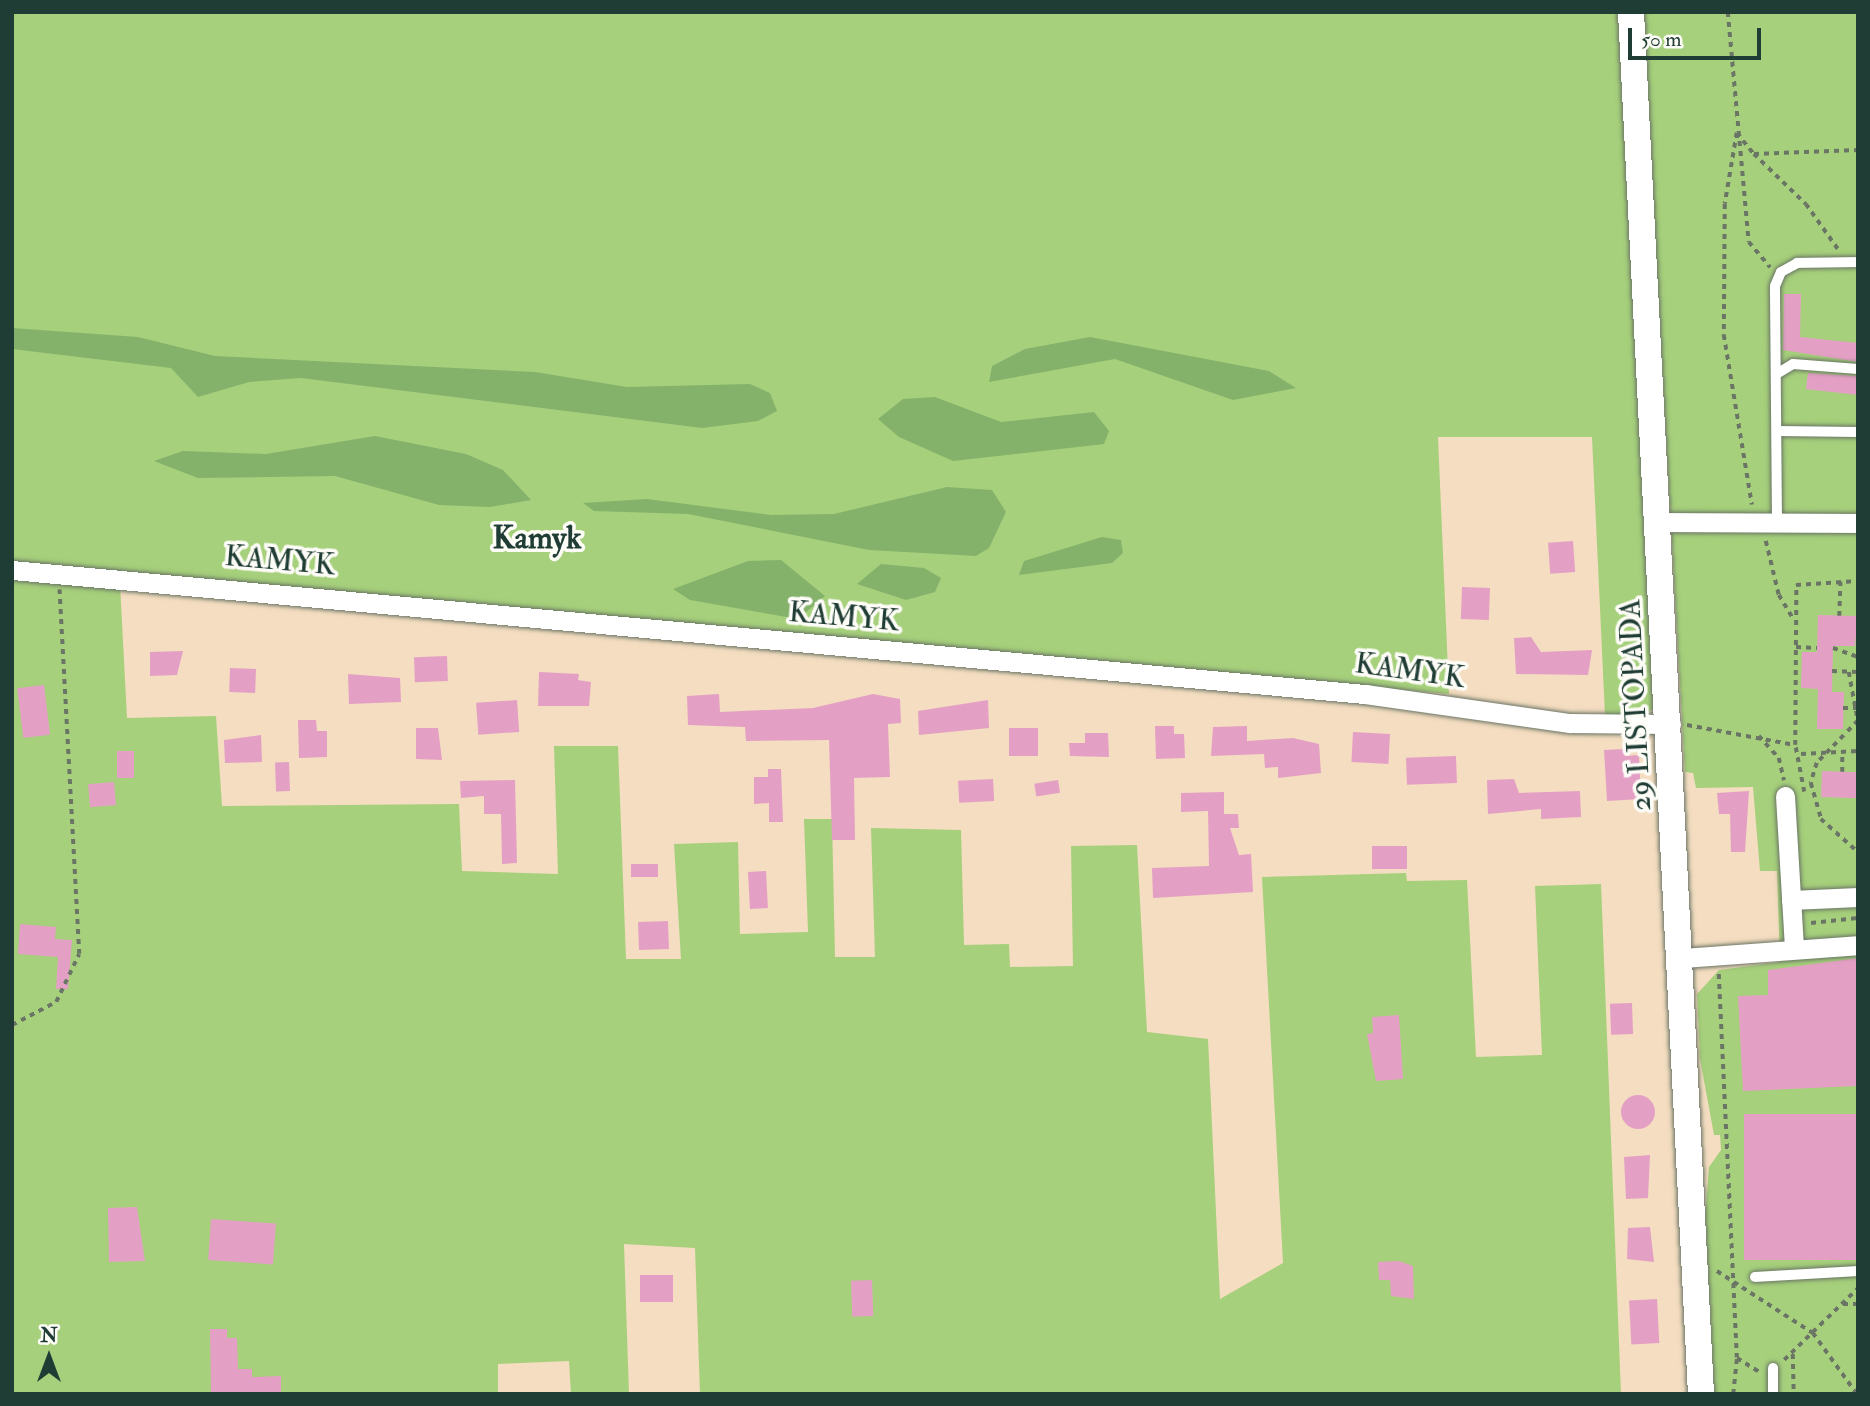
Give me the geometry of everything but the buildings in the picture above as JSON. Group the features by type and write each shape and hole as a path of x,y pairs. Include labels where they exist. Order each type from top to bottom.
{"street":[{"name":"29 LISTOPADA","path":"1631,12 1671,724 1701,1394"},
{"path":"1660,522 1858,523"},
{"name":"KAMYK","path":"12,570 1365,694 1570,723 1671,724"},
{"path":"1785,796 1794,941"},
{"path":"1790,900 1858,897"},
{"path":"1682,958 1794,941 1858,945"}],"lane":[{"path":"1767,522 1777,432 1775,286 1781,272 1797,262 1858,262"},
{"path":"1778,373 1793,364 1858,369"},
{"path":"1777,432 1858,432"},
{"path":"1755,1277 1858,1270"},
{"path":"1773,1372 1773,1394"}],"path":[{"path":"1728,12 1749,242 1773,271"},
{"path":"1737,133 1754,154 1806,204 1840,251"},
{"path":"1737,133 1725,204 1724,335 1730,394 1767,522 1779,594 1793,618"},
{"path":"1754,154 1858,150"},
{"path":"12,1025 56,1002 79,954 58,574"},
{"path":"1804,807 1801,754 1795,744 1796,585 1858,581"},
{"path":"1839,616 1840,582"},
{"path":"1796,647 1817,648"},
{"path":"1833,648 1858,657"},
{"path":"1832,671 1858,672"},
{"path":"1849,672 1858,721 1828,752 1814,772 1813,802 1821,819 1858,852"},
{"path":"1843,708 1857,708"},
{"path":"1671,724 1759,736 1795,744"},
{"path":"1759,736 1779,758 1785,796"},
{"path":"1801,754 1858,751"},
{"path":"1842,752 1842,772"},
{"path":"1794,941 1809,923 1858,918"},
{"path":"1709,972 1728,966 1719,975 1717,1009 1734,1284 1737,1357 1734,1394"},
{"path":"1715,1267 1734,1284 1814,1334 1857,1394"},
{"path":"1794,1394 1793,1354 1858,1289"},
{"path":"1843,1304 1858,1304"},
{"path":"1737,1357 1752,1371 1773,1372"}],"green space":[{"path":"12,12 1619,12 1657,706 1642,716 1605,715 1592,437 1438,437 1449,694 12,563"},
{"path":"1642,12 1858,12 1858,1394 1714,1394 1705,1218 1709,1167 1721,1150 1720,1135 1714,1135 1700,1059 1697,994 1719,970 1780,962 1777,871 1760,871 1753,787 1696,788 1693,773 1685,772"},
{"path":"12,328 138,337 215,356 535,372 627,387 750,384 770,393 777,411 758,421 702,428 301,378 249,382 198,397 171,368 12,349"},
{"path":"1090,337 1269,371 1296,388 1233,400 1115,359 989,382 992,366 1025,349"},
{"path":"935,397 1001,422 1094,412 1109,431 1104,444 953,461 899,437 878,419 903,399"},
{"path":"375,436 466,454 503,470 531,500 490,507 439,505 335,476 198,478 154,461 183,451 266,454"},
{"path":"947,487 992,490 1006,512 989,548 976,556 869,550 688,514 594,511 583,503 647,499 771,515 834,514"},
{"path":"1102,537 1121,540 1123,553 1112,563 1019,575 1024,561"},
{"path":"781,560 825,596 798,619 690,600 673,589 748,561"},
{"path":"881,564 924,568 941,578 935,592 906,600 857,584"},
{"path":"12,577 120,584 127,718 216,716 222,806 459,804 462,871 558,874 554,746 618,746 626,959 681,959 674,844 738,842 740,934 808,932 804,819 832,819 835,957 875,957 871,828 961,830 964,945 1009,944 1010,967 1073,966 1071,846 1137,845 1147,1032 1208,1039 1220,1299 1283,1263 1262,877 1406,873 1407,881 1467,880 1476,1057 1542,1055 1535,886 1601,884 1621,1394 700,1394 695,1248 624,1244 629,1394 571,1394 569,1361 498,1364 498,1394 12,1394"}],"district":[{"name":"Kamyk","path":"537,538"}]}
